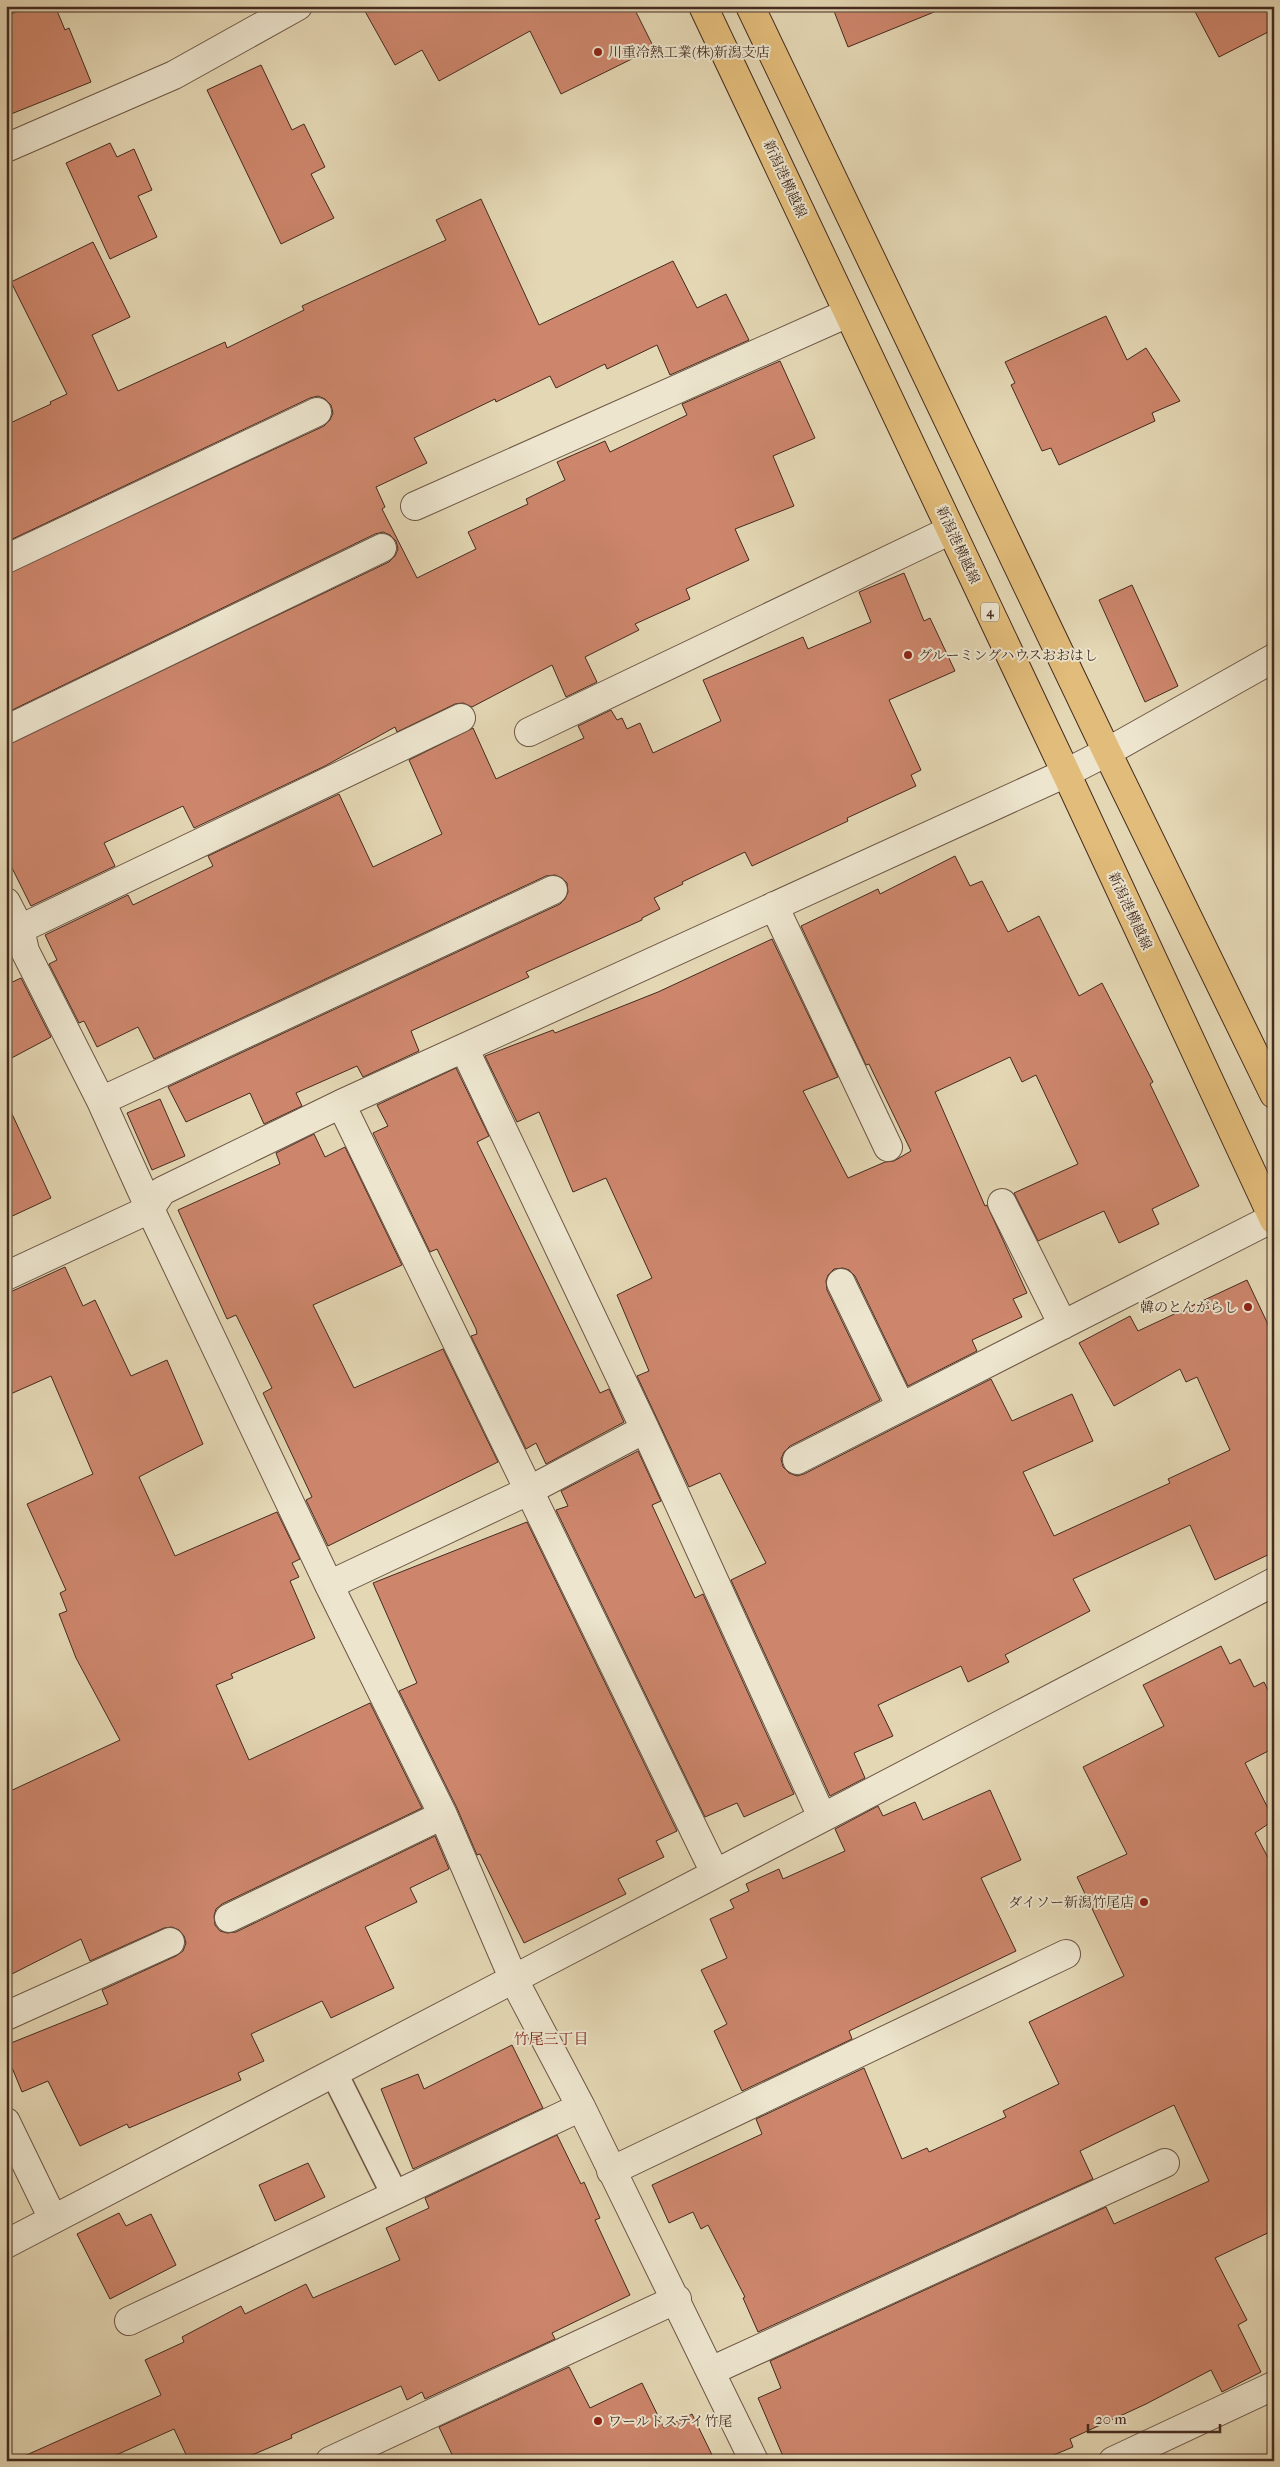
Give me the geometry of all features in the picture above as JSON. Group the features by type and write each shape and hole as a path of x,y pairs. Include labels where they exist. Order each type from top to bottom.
{"main road":[{"name":"新潟港横越線","path":"703,6 1066,773 1273,1219"},
{"path":"750,6 1107,752 1274,1094"}],"street":[{"path":"6,148 174,75 298,6"},
{"path":"415,506 848,313"},
{"path":"6,559 317,412"},
{"path":"529,732 951,530"},
{"path":"6,730 382,548"},
{"path":"6,1276 150,1209 162,1191 341,1104 1066,773 1274,658"},
{"path":"17,947 461,718"},
{"path":"101,1101 553,890"},
{"path":"6,902 17,947 101,1101 150,1209 329,1585 443,1815 514,1980 581,2107 611,2172 677,2299 754,2461"},
{"path":"774,906 888,1147"},
{"path":"464,1048 645,1429 822,1817"},
{"path":"341,1104 715,1873"},
{"path":"1002,1203 1063,1325"},
{"path":"797,1460 1273,1219"},
{"path":"841,1283 901,1407"},
{"path":"329,1585 528,1491 645,1429"},
{"path":"6,2244 1274,1582"},
{"path":"229,1918 443,1815"},
{"path":"6,2016 170,1942"},
{"path":"611,2172 1066,1954"},
{"path":"129,2321 581,2107"},
{"path":"6,2122 54,2219"},
{"path":"711,2371 1165,2163"},
{"path":"330,2461 677,2299"},
{"path":"1113,2461 1273,2386"}],"lane":[{"path":"334,2073 395,2195"}],"building":[{"path":"31,6 55,6 65,30 69,28 91,82 6,116 6,16"},
{"path":"362,6 633,6 654,48 561,94 530,31 439,81 422,50 395,65"},
{"path":"832,6 944,6 944,8 848,47"},
{"path":"1192,6 1274,6 1274,29 1219,57"},
{"path":"261,65 292,130 304,124 325,167 311,174 334,218 281,244 207,90"},
{"path":"110,143 117,157 134,149 152,190 138,196 157,237 110,259 66,163"},
{"path":"481,199 539,325 673,261 697,308 726,294 749,340 670,375 657,345 607,369 605,364 556,388 550,376 496,402 495,399 414,438 427,463 376,487 385,507 382,509 417,578 476,549 468,532 528,504 526,499 565,480 557,462 605,441 610,452 687,415 682,404 780,361 815,438 773,456 794,506 735,529 749,560 686,589 690,599 635,624 639,630 585,657 597,682 566,697 552,665 472,707 463,703 455,704 397,732 395,727 325,766 194,828 183,806 104,843 115,866 31,906 6,856 6,745 389,562 395,556 398,549 396,541 390,535 383,532 375,534 6,713 6,574 324,426 330,420 333,413 331,405 325,399 318,396 310,398 6,542 6,425 51,404 50,402 67,394 11,282 93,242 130,317 92,335 118,391 225,342 227,348 304,310 302,306 446,240 436,220"},
{"path":"1106,316 1127,360 1146,348 1180,401 1152,413 1155,421 1059,465 1051,448 1042,451 1011,385 1015,383 1005,362"},
{"path":"904,573 924,621 930,618 955,671 889,700 921,770 911,775 916,786 847,818 848,821 752,866 745,852 682,882 683,884 654,898 660,909 642,918 642,920 526,972 529,977 411,1031 419,1051 363,1077 357,1066 296,1093 302,1106 264,1124 250,1093 186,1122 168,1087 560,904 568,892 567,883 555,875 546,876 154,1059 138,1027 97,1047 84,1021 79,1023 49,964 57,960 45,935 128,895 133,905 213,866 208,856 339,794 373,867 442,834 409,760 473,728 496,779 584,738 578,726 611,710 617,720 622,718 627,729 640,723 653,753 721,721 703,680 803,637 808,649 871,622 859,592"},
{"path":"1132,585 1178,686 1145,702 1099,600"},
{"path":"955,856 970,886 982,881 1008,932 1039,916 1079,996 1102,983 1153,1082 1150,1084 1199,1186 1152,1209 1159,1224 1119,1243 1104,1211 1038,1241 1014,1193 1078,1164 1036,1075 1022,1082 1010,1057 935,1092 985,1206 987,1205 1027,1293 1013,1299 1022,1317 972,1340 977,1351 908,1386 855,1276 849,1270 843,1268 834,1269 828,1275 826,1281 827,1290 880,1400 790,1446 784,1452 781,1459 783,1467 789,1473 797,1476 804,1474 991,1379 1012,1421 1072,1394 1093,1441 1023,1472 1054,1536 1170,1483 1168,1479 1230,1450 1197,1377 1186,1382 1180,1369 1114,1406 1079,1343 1130,1316 1138,1331 1247,1280 1274,1337 1274,1552 1215,1580 1190,1525 1073,1579 1090,1611 1005,1655 1009,1662 968,1682 961,1666 878,1705 893,1736 854,1753 865,1778 830,1796 731,1580 766,1563 720,1473 689,1487 637,1376 649,1371 617,1295 652,1278 606,1178 573,1192 539,1112 517,1122 485,1056 553,1030 555,1033 658,992 772,939 838,1077 803,1091 848,1178 885,1162 894,1161 911,1151 869,1064 866,1065 801,926 878,889 880,894"},
{"path":"21,978 51,1037 6,1061 6,985"},
{"path":"456,1068 489,1136 477,1142 600,1393 609,1389 624,1422 546,1464 536,1443 526,1449 471,1336 477,1334 476,1329 437,1249 430,1252 373,1133 388,1126 377,1105"},
{"path":"160,1099 185,1156 152,1170 127,1113"},
{"path":"6,1101 51,1198 6,1219"},
{"path":"314,1134 325,1157 345,1147 402,1265 313,1305 354,1388 443,1349 498,1462 328,1546 306,1500 312,1497 263,1393 272,1388 236,1315 227,1319 178,1210 280,1164 276,1153"},
{"path":"65,1267 83,1306 95,1300 131,1376 167,1360 203,1444 139,1477 175,1556 277,1512 300,1559 292,1563 299,1577 290,1581 315,1638 231,1674 233,1678 216,1685 249,1760 370,1703 422,1808 222,1904 216,1909 214,1916 215,1925 220,1931 227,1933 236,1932 435,1836 449,1869 410,1888 417,1902 365,1927 394,1988 331,2018 322,2001 251,2034 264,2061 238,2073 241,2080 129,2128 127,2124 80,2146 48,2081 22,2092 6,2053 6,2045 108,2004 102,1990 176,1956 183,1951 186,1943 184,1936 179,1930 172,1927 164,1928 90,1961 81,1939 6,1977 6,1793 120,1740 76,1658 59,1614 67,1611 60,1593 66,1590 27,1504 93,1474 51,1376 6,1396 6,1294"},
{"path":"638,1451 661,1501 652,1505 695,1598 703,1594 794,1794 744,1817 737,1803 705,1817 556,1510 568,1506 561,1491"},
{"path":"527,1522 677,1831 656,1841 664,1857 618,1879 626,1894 524,1943 480,1854 477,1855 457,1808 399,1691 417,1683 373,1583"},
{"path":"1221,1646 1230,1664 1240,1659 1254,1687 1264,1682 1274,1702 1274,1748 1245,1763 1274,1820 1255,1833 1274,1869 1274,2230 1215,2258 1247,2320 1238,2325 1261,2372 1222,2392 1211,2370 1146,2404 1070,2439 1073,2447 1039,2461 785,2461 758,2398 781,2388 770,2361 1106,2207 1114,2224 1209,2181 1174,2105 1080,2151 1093,2179 758,2332 743,2298 745,2297 708,2225 701,2229 693,2212 669,2223 652,2185 762,2134 756,2119 864,2068 902,2159 927,2148 929,2152 1006,2117 1003,2111 1059,2084 1029,2022 1124,1976 1077,1877 1127,1854 1083,1767 1164,1726 1143,1685"},
{"path":"990,1790 1021,1860 981,1878 1016,1951 849,2031 852,2039 742,2091 714,2031 727,2024 701,1970 727,1958 710,1919 734,1908 730,1900 749,1891 746,1884 779,1869 783,1879 845,1851 835,1829 878,1806 883,1816 915,1802 923,1820"},
{"path":"512,2045 543,2108 413,2169 381,2089 418,2074 424,2089"},
{"path":"557,2135 581,2184 584,2182 600,2218 595,2220 630,2295 552,2333 555,2339 425,2399 422,2392 407,2400 401,2386 291,2435 292,2438 238,2461 189,2461 174,2429 103,2461 13,2461 161,2395 145,2360 184,2342 182,2337 241,2306 245,2314 306,2284 313,2298 400,2260 386,2228 429,2208 425,2198"},
{"path":"308,2163 325,2197 275,2221 259,2185"},
{"path":"119,2213 126,2226 151,2214 176,2265 110,2299 77,2234"},
{"name":"ワールドステイ竹尾","path":"569,2367 590,2408 642,2383 664,2428 692,2414 715,2461 455,2461 439,2427"}],"place":[{"name":"川重冷熱工業(株)新潟支店","path":"598,52"},
{"name":"グルーミングハウスおおはし","path":"908,655"},
{"name":"韓のとんがらし","path":"1248,1307"},
{"name":"ダイソー新潟竹尾店","path":"1144,1902"},
{"name":"ワールドステイ竹尾","path":"598,2421"}],"district":[{"name":"竹尾三丁目","path":"551,2039"}]}
